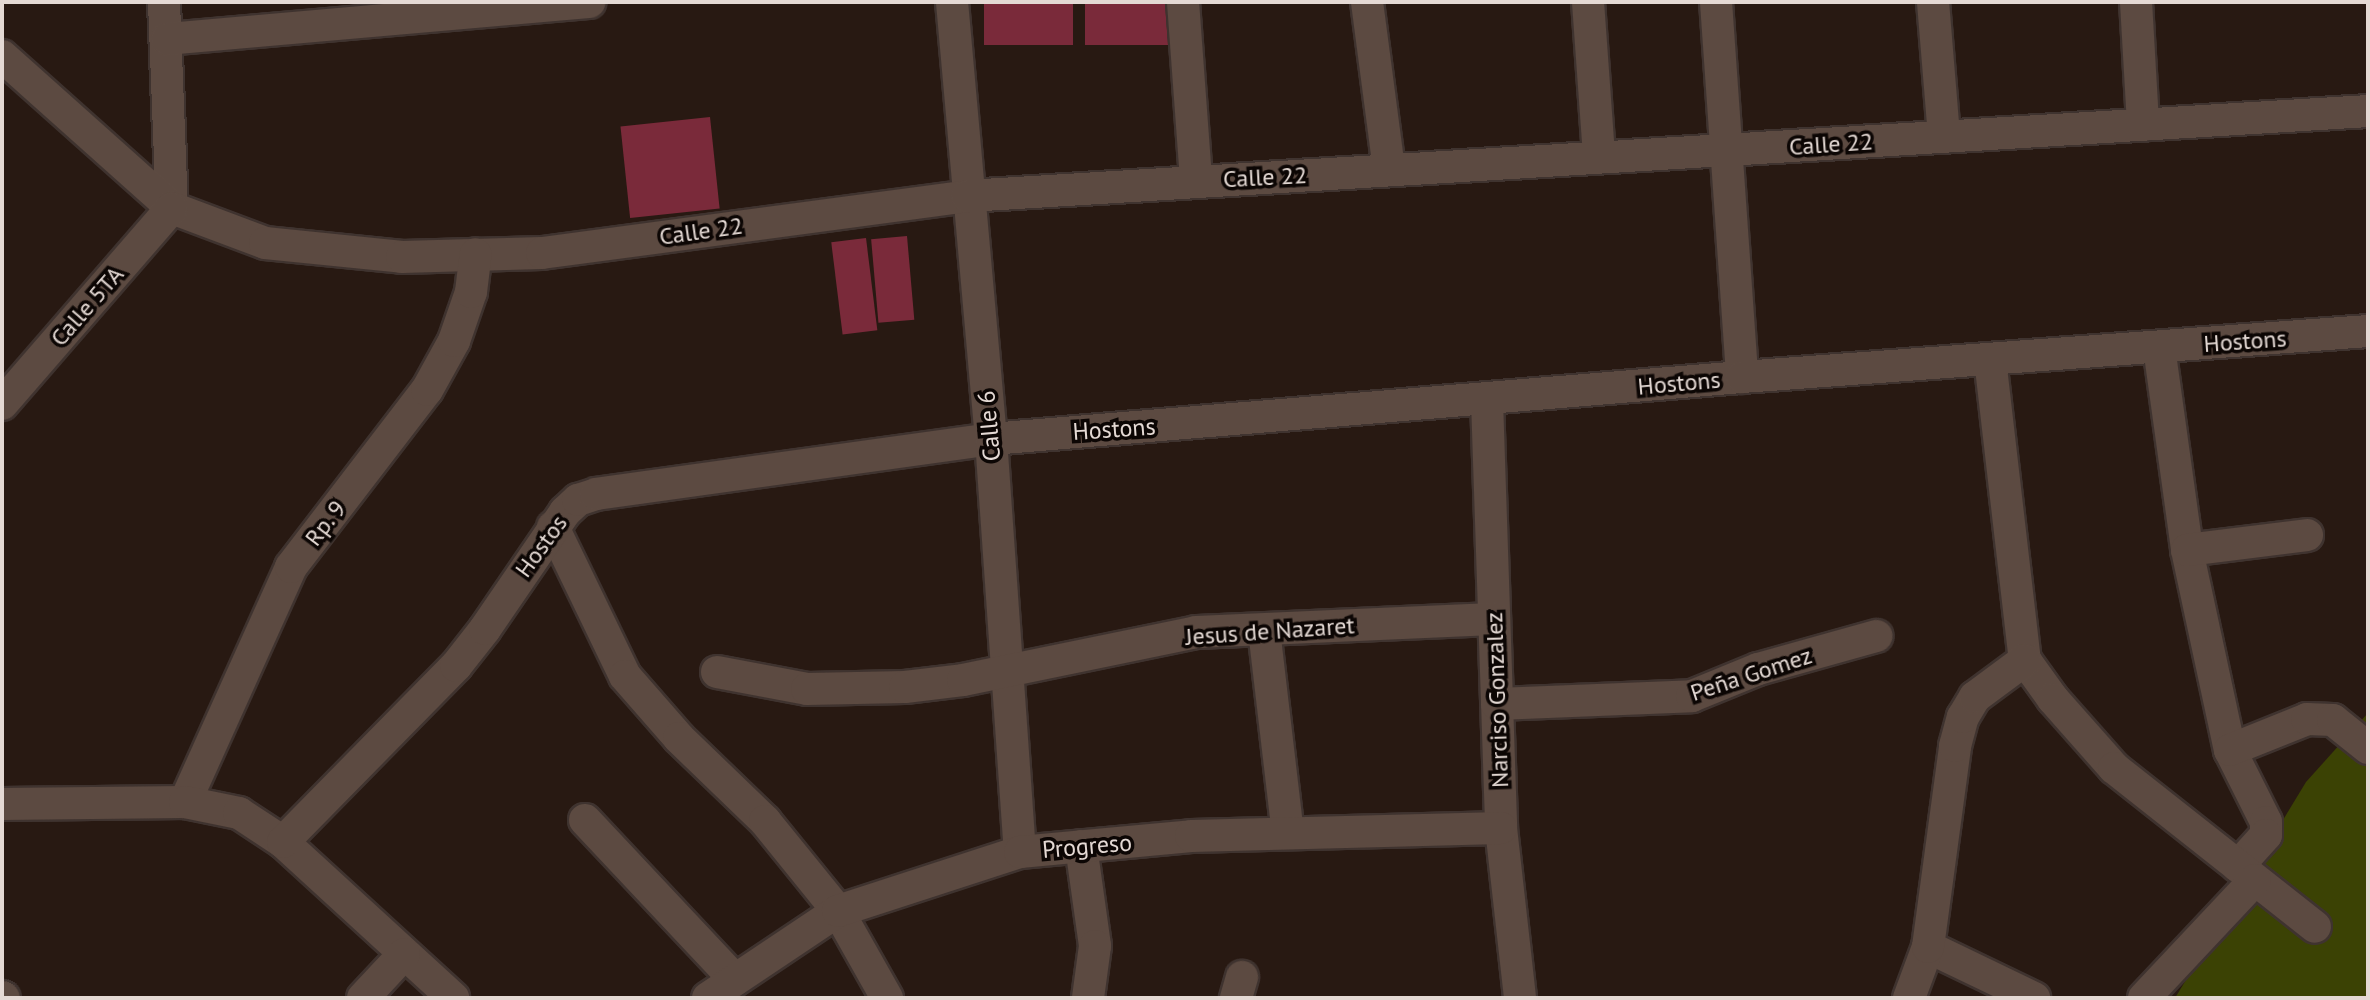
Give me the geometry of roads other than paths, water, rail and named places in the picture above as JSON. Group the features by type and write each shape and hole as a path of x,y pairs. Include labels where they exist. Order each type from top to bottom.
{"street":[{"path":"164,2 172,208"},
{"path":"167,39 589,2"},
{"name":"Calle 6","path":"952,2 967,195 991,439 1020,852"},
{"path":"1183,2 1196,181"},
{"path":"1367,2 1389,170"},
{"path":"1588,2 1599,158"},
{"path":"1716,2 1742,377"},
{"path":"1933,2 1944,137"},
{"path":"2136,2 2143,125"},
{"path":"2,56 172,208"},
{"name":"Calle 22","path":"172,208 265,243 402,257 542,253 967,195 2368,111"},
{"name":"Calle 5TA","path":"6,389 172,208"},
{"name":"Rp. 9","path":"185,802 291,566 427,390 454,341 471,292 476,254"},
{"name":"Hostons","path":"991,439 1742,377 2368,331"},
{"path":"2144,998 2246,873 2266,835 2266,822 2230,750 2187,550 2159,347"},
{"path":"1990,359 2025,660 2053,699 2114,768 2315,927"},
{"name":"Narciso Gonzalez","path":"1487,400 1501,828 1520,998"},
{"name":"Hostos","path":"283,842 456,666 485,629 553,527 578,500 596,494 991,439"},
{"path":"553,527 625,676 679,738 765,821 838,911 887,998"},
{"path":"2187,550 2307,535"},
{"name":"Jesus de Nazaret","path":"717,672 807,689 853,690 963,680 1196,632 1494,619"},
{"path":"1264,630 1288,833"},
{"name":"Peña Gomez","path":"1497,704 1692,696 1758,669 1876,636"},
{"path":"1909,998 1928,947 1955,746 1963,717 1975,696 2025,660"},
{"path":"2230,750 2307,719 2333,720 2368,748"},
{"path":"2,804 185,802 239,813 283,842 453,998"},
{"path":"585,820 735,981"},
{"name":"Progreso","path":"708,998 838,911 1020,852 1191,836 1501,828"},
{"path":"1081,846 1095,946 1088,998"},
{"path":"1928,947 2034,998"},
{"path":"363,998 404,954"}]}
